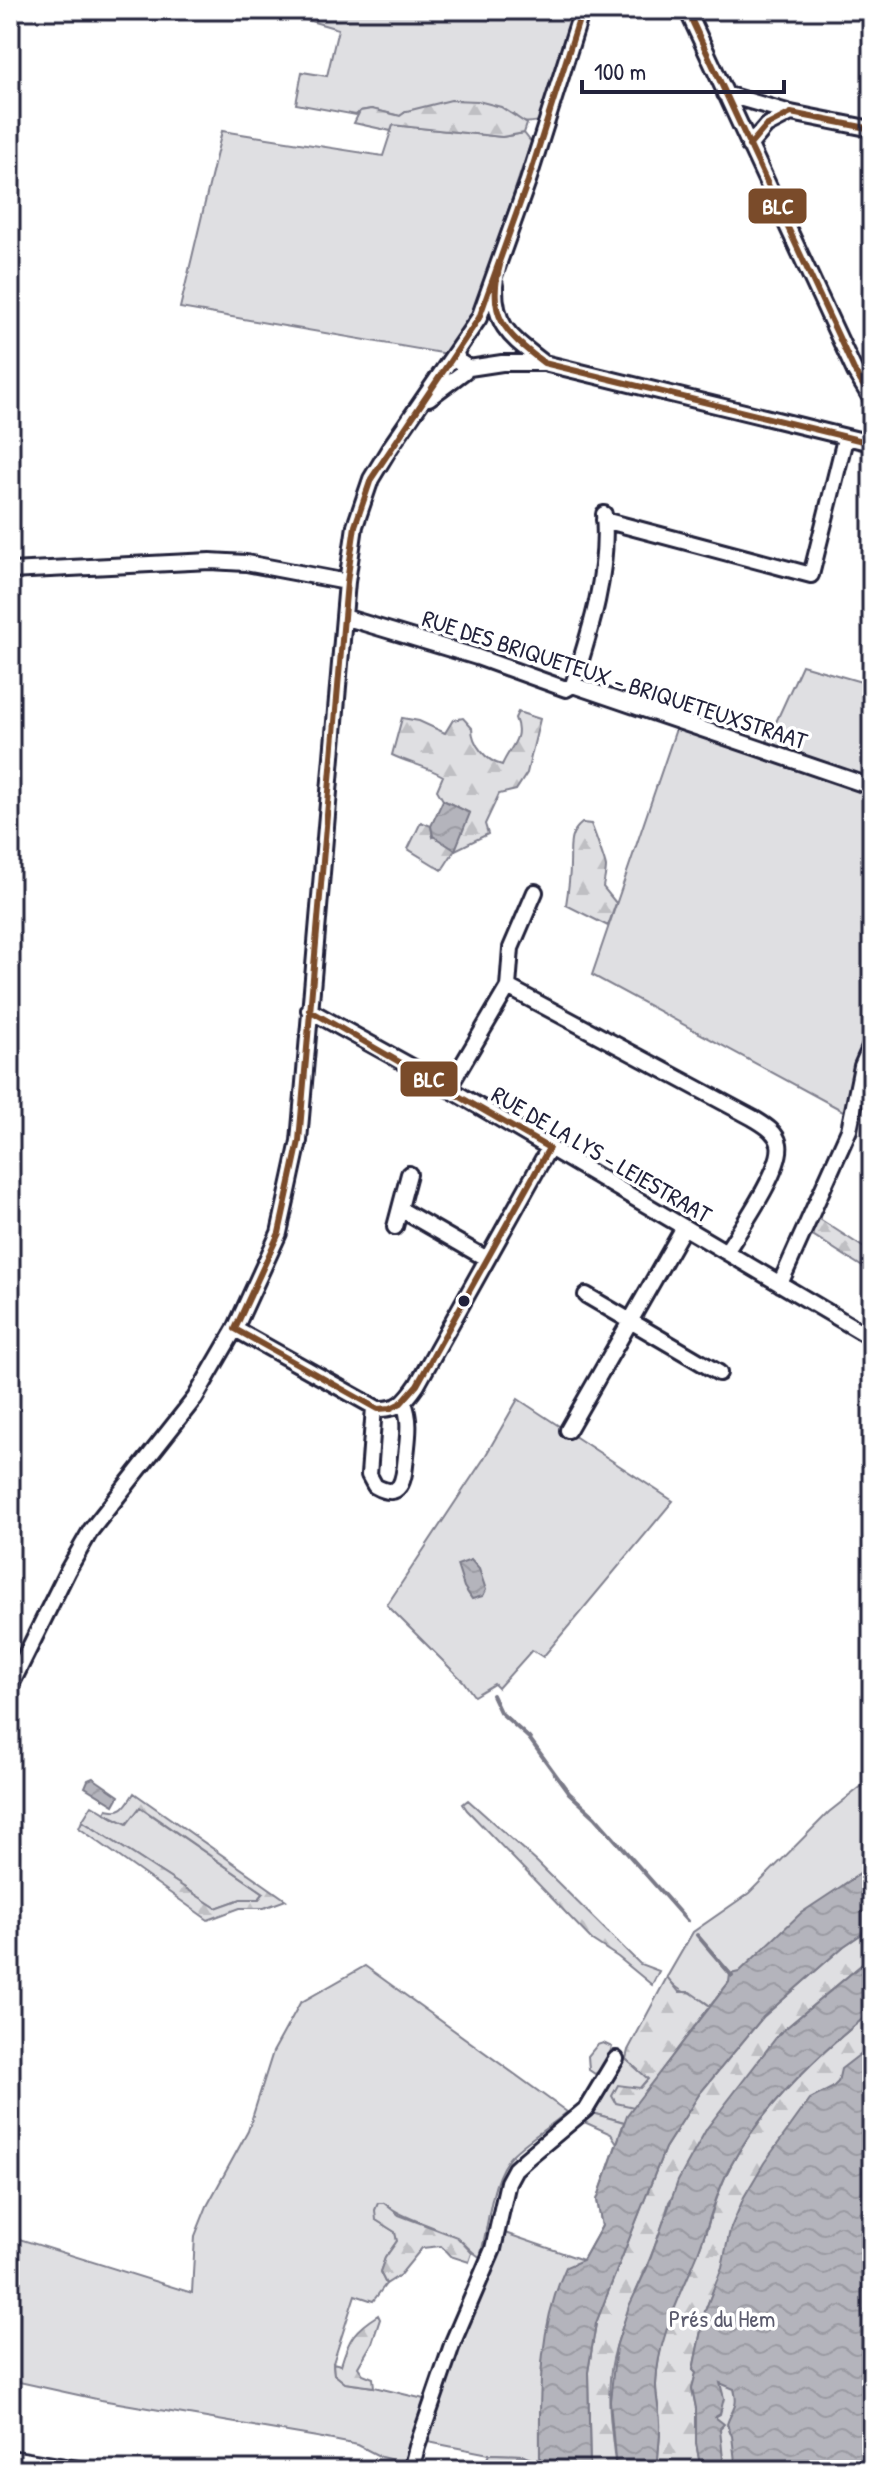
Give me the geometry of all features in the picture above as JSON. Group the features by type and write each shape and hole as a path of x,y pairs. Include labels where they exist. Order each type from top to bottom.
{"street":[{"path":"10,1687 91,1530 195,1398 235,1329 279,1233 299,1141 347,582 355,526 367,488 391,446 479,318 496,277 582,10"},
{"path":"687,10 855,372 872,400"},
{"path":"725,94 791,113 872,129"},
{"path":"749,146 766,126 791,113"},
{"path":"496,277 497,317 512,337 544,363"},
{"path":"479,318 488,315 497,317"},
{"path":"502,363 511,349 512,337"},
{"path":"456,352 458,361 469,368"},
{"path":"422,403 469,368 502,363 544,363 845,439 872,443"},
{"path":"573,685 602,581 604,517 811,575 845,439"},
{"path":"10,571 210,561 246,563 347,582"},
{"name":"RUE DES BRIQUETEUX - BRIQUETEUXSTRAAT","path":"344,617 477,657 550,685 566,689 573,685 872,787"},
{"path":"448,1089 508,987 511,948 535,892"},
{"path":"508,987 772,1131 780,1153 774,1170 726,1252"},
{"name":"RUE DE LA LYS - LEIESTRAAT","path":"309,1010 872,1338"},
{"path":"780,1284 849,1130 862,1066 872,1043"},
{"path":"235,1329 374,1407 394,1409 404,1403 417,1385 549,1148"},
{"path":"395,1227 409,1174"},
{"path":"400,1209 487,1259"},
{"path":"568,1430 684,1227"},
{"path":"586,1295 719,1373"},
{"path":"374,1407 369,1475 375,1486 388,1493 395,1491 403,1481 409,1422 404,1403"},
{"path":"411,2470 453,2342 493,2249 508,2182 515,2169 586,2109 616,2059"},
{"path":"10,2458 85,2470"}],"green space":[{"path":"272,10 575,12 540,121 528,123 522,122 514,114 407,111 400,116 371,109 356,115 296,104 302,72 327,76 338,29"},
{"path":"451,100 478,101 501,107 527,124 524,133 502,137 393,125 391,131 354,123 360,111 372,109 400,116 407,111"},
{"path":"393,125 502,137 524,133 531,142 475,309 447,354 180,308 222,131 383,156"},
{"path":"802,665 872,685 872,1032 854,1071 847,1113 592,975 676,729 761,755"},
{"path":"518,712 540,719 527,773 516,790 499,794 485,824 488,834 455,850 442,870 408,849 421,822 431,826 433,837 469,813 443,800 437,790 443,776 392,755 402,718 419,721 445,733 453,720 463,718 472,728 474,740 481,751 502,765 517,737 515,718"},
{"path":"582,823 591,824 606,867 603,887 616,903 608,926 566,905 571,842 574,832"},
{"path":"815,1216 872,1253 872,1273 808,1232"},
{"path":"518,1399 673,1501 543,1657 532,1650 498,1688 494,1684 474,1696 463,1681 387,1605 483,1460"},
{"name":"Prés du Hem","path":"872,1778 872,1866 843,1885 872,1868 872,2470 541,2470 522,2455 489,2454 423,2441 458,2343 490,2276 505,2233 583,2260 602,2226 597,2200 624,2122 588,2112 622,2056 648,2078 640,2088 633,2107 729,1982 710,2006 678,1989 667,1977 693,1932 749,1893 829,1812"},
{"path":"134,1793 286,1900 264,1908 240,1908 208,1920 79,1828 82,1821 216,1908 241,1899 259,1899 264,1893 140,1807 127,1824 105,1813 107,1809 123,1808"},
{"path":"468,1800 537,1862 640,1964 659,1971 652,1985 592,1940 467,1810 463,1804"},
{"path":"92,1805 117,1820 139,1807 264,1893 259,1899 241,1899 216,1908 82,1821"},
{"path":"872,1927 872,1956 779,2034 669,2202 613,2359 609,2400 616,2470 590,2470 588,2372 596,2323 665,2148 700,2093 763,2017 844,1946"},
{"path":"365,1966 567,2112 518,2149 505,2164 495,2189 480,2257 458,2239 401,2214 384,2203 376,2220 395,2232 397,2241 380,2272 386,2284 373,2301 355,2295 333,2363 334,2374 346,2383 428,2400 406,2463 381,2457 358,2445 101,2400 10,2380 10,2236 192,2293 195,2236 207,2206 248,2131 273,2052 300,2003"},
{"path":"667,1977 679,1992 690,1992 710,2006 634,2107 616,2103 612,2096 618,2085 640,2088 648,2079 626,2059"},
{"path":"872,2011 872,2143 717,2280 705,2311 693,2370 696,2373 692,2388 696,2408 696,2443 701,2470 658,2470 660,2428 656,2385 661,2349 671,2314 704,2237 725,2177 743,2145 775,2103 812,2063"},
{"path":"603,2043 612,2047 605,2066 595,2074 589,2070 588,2056 597,2045"},
{"path":"588,2112 624,2122 617,2143 611,2134 582,2121"},
{"path":"378,2203 384,2203 399,2215 457,2237 472,2253 469,2262 450,2256 441,2246 422,2248 400,2275 386,2284 380,2272 397,2241 395,2232 376,2220"},
{"path":"378,2315 380,2319 372,2343 358,2367 363,2374 373,2378 374,2387 345,2383 334,2374 333,2363 341,2365 354,2336"},
{"path":"489,2454 522,2455 540,2462 540,2470 496,2470 496,2463 486,2461"}],"water":[{"path":"443,800 470,813 455,850 433,836 431,826"},
{"path":"471,1560 479,1569 486,1590 483,1596 472,1599 464,1587 457,1565"},
{"path":"93,1778 119,1796 114,1805 85,1787 88,1780"},
{"path":"872,1866 872,1927 844,1946 763,2017 700,2093 665,2148 596,2323 588,2372 590,2470 540,2470 542,2367 549,2316 566,2267 583,2260 602,2226 597,2200 627,2115 729,1982 730,1974 739,1972 801,1913"},
{"path":"872,1956 872,2011 813,2063 775,2103 743,2145 720,2188 671,2318 657,2368 660,2428 658,2470 616,2470 610,2401 616,2347 678,2181 707,2128 779,2034"},
{"path":"872,2045 872,2470 736,2470 732,2436 727,2424 735,2404 734,2389 720,2383 724,2398 720,2414 715,2417 724,2424 720,2428 724,2470 701,2470 696,2443 696,2408 692,2388 696,2373 693,2370 705,2311 722,2267 730,2230 744,2197 764,2163 810,2099 832,2088 838,2082 841,2069"}],"waterway":[{"path":"492,1695 500,1712 529,1738 569,1793 595,1817 687,1921"},
{"path":"697,1935 732,1976"}],"transit line":[{"name":"BLC","path":"235,1329 279,1233 299,1141 347,582 355,526 371,479 479,318 528,181 582,10"},
{"name":"BLC","path":"687,10 855,372 872,400"},
{"name":"BLC","path":"749,146 766,126 791,113 872,129"},
{"name":"BLC","path":"500,265 495,298 497,311 509,332 544,363 871,443"},
{"name":"BLC","path":"309,1010 549,1148"},
{"name":"BLC","path":"235,1329 378,1409 401,1403 417,1385 549,1148"}]}
